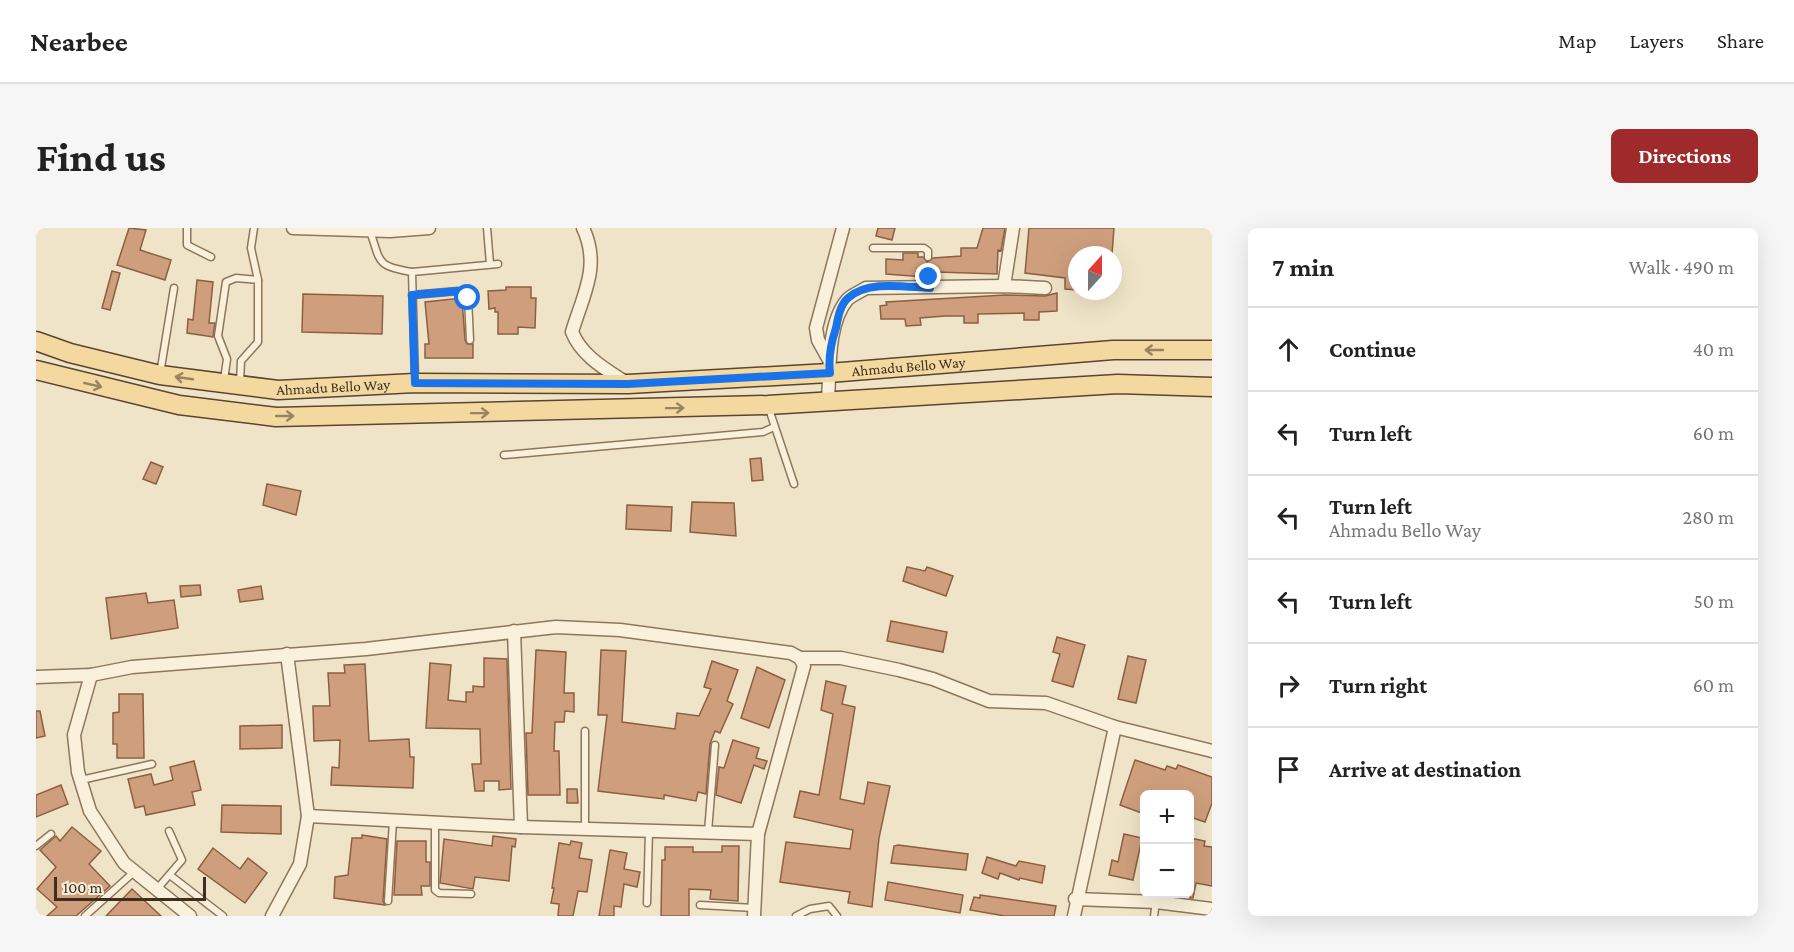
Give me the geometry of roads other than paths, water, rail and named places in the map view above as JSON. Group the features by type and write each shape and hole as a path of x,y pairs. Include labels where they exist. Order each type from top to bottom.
{"main road":[{"name":"Ahmadu Bello Way","path":"36,341 70,353 160,375 278,390 415,383 628,384 829,366 1113,350 1212,350"},
{"name":"Ahmadu Bello Way","path":"36,370 179,405 276,417 768,405 1118,384 1212,387"}],"street":[{"path":"293,228 370,231 429,228"},
{"path":"583,228 590,242 592,260 590,283 572,332 577,344 596,363 628,384"},
{"path":"829,366 818,340 816,328 843,228"},
{"path":"1004,286 1013,228"},
{"path":"828,400 829,366 841,309 848,298 866,288 929,282 1045,288"},
{"path":"36,677 91,675 132,667 366,650 556,627 598,628 791,653 800,658 841,658 933,679 989,701 1047,703 1115,727 1212,751"},
{"path":"514,631 521,827"},
{"path":"272,916 300,864 308,816 287,654"},
{"path":"754,912 758,834 800,688 804,666 800,658"},
{"path":"91,675 74,735 80,780 90,811 124,863 190,916"},
{"path":"1074,916 1115,727"},
{"path":"308,816 521,827 758,834"},
{"path":"1076,899 1156,902 1212,909"}],"lane":[{"path":"187,228 187,245 211,257"},
{"path":"231,385 242,361 258,342 258,280 251,248 254,228"},
{"path":"487,228 490,264"},
{"path":"370,231 381,262 387,268 412,272 498,264"},
{"path":"873,248 924,248 928,251 928,257"},
{"path":"412,272 415,383"},
{"path":"231,385 227,359 218,336 226,282 236,278 258,280"},
{"path":"160,375 174,288"},
{"path":"412,295 458,291 466,293 470,340"},
{"path":"768,405 794,483"},
{"path":"504,456 763,432 774,427"},
{"path":"585,731 585,829"},
{"path":"708,833 715,745"},
{"path":"80,780 152,764"},
{"path":"388,901 393,821"},
{"path":"435,823 435,890 439,893 471,894"},
{"path":"157,890 182,860 182,854 169,831"},
{"path":"647,903 649,831"},
{"path":"36,846 51,834"},
{"path":"85,916 135,872"},
{"path":"171,876 223,916"},
{"path":"1154,916 1156,902"},
{"path":"700,905 754,912"},
{"path":"796,916 810,909 829,906 837,916"}]}
